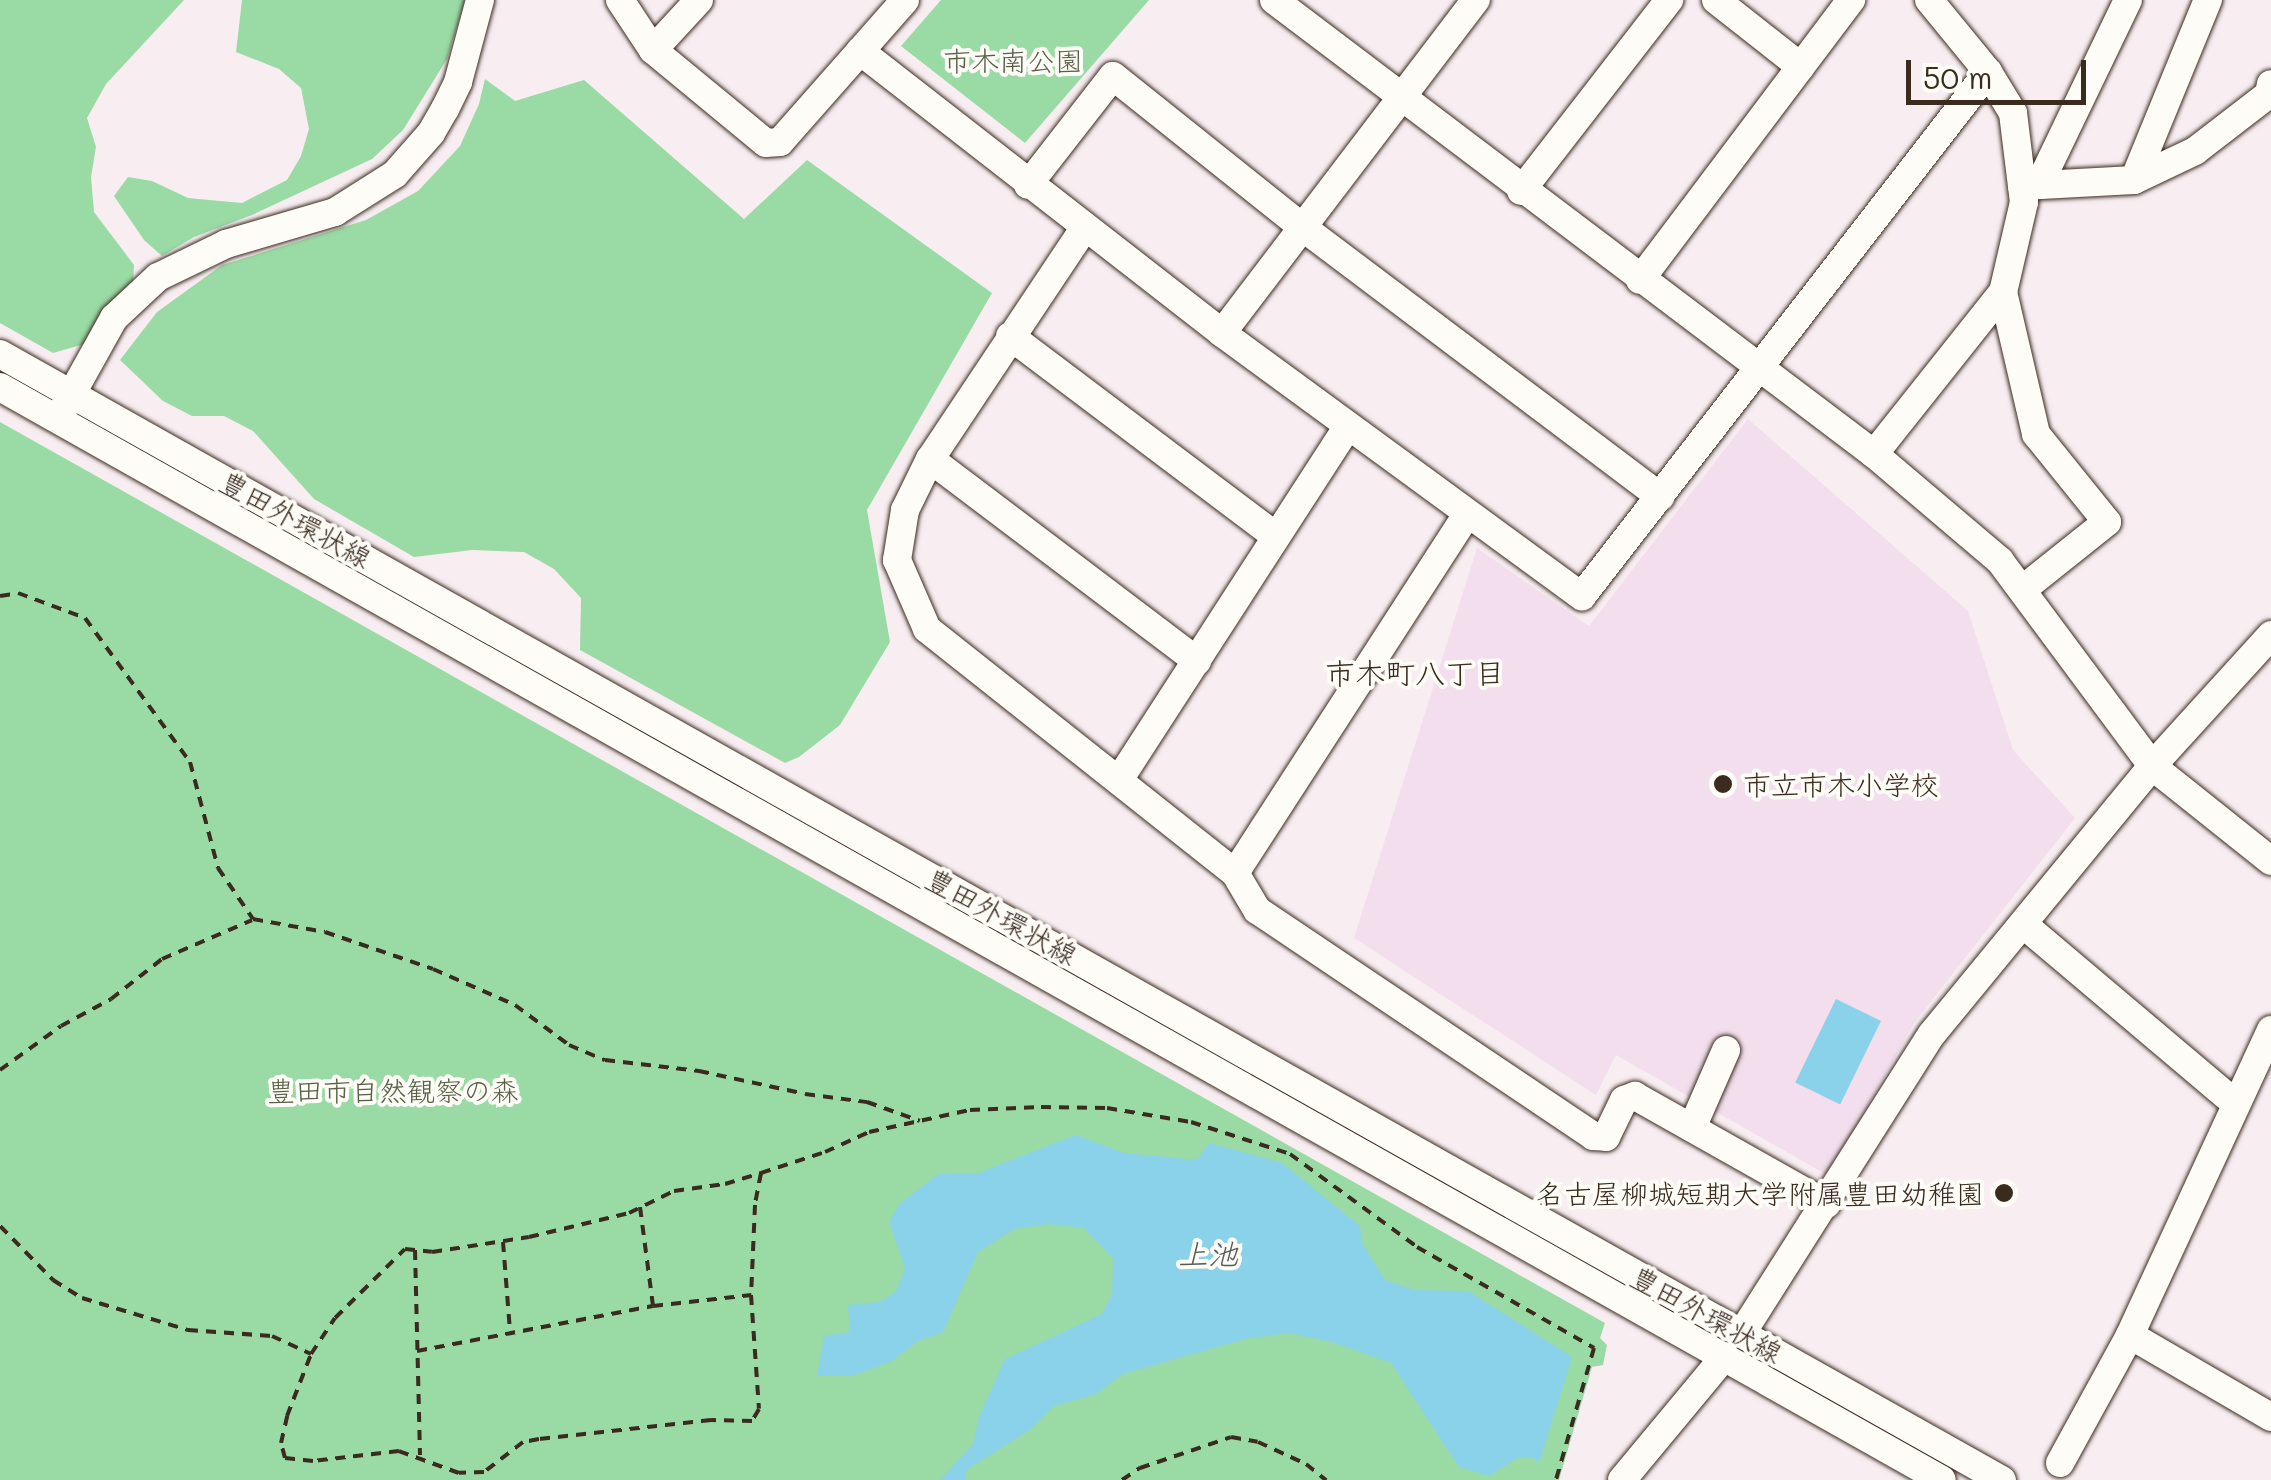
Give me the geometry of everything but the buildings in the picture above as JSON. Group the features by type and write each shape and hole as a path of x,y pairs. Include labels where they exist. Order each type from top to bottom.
{"street":[{"path":"58,419 114,318 158,277 226,244 335,212 394,174 431,133 452,96 480,0"},
{"path":"620,0 653,50 766,143 780,142 905,0"},
{"path":"653,50 699,0"},
{"path":"1222,334 1476,0"},
{"path":"1521,190 1669,0"},
{"path":"1716,0 1801,67"},
{"path":"1640,280 1852,0"},
{"path":"1929,0 1988,72 2013,113 2030,186"},
{"path":"1874,454 2002,292 2030,186 2128,0"},
{"path":"2134,180 2208,0"},
{"path":"1289,4 1521,190 1874,454 2000,562 2152,766 2271,861"},
{"path":"860,50 1222,334 1466,516 1582,596 1756,366 1988,72"},
{"path":"1028,185 1113,76 1301,226 1660,497"},
{"path":"2030,186 2134,180 2196,151 2269,94 2271,84"},
{"path":"1085,227 930,459 905,510 896,560 922,622 1235,873 1257,910 1593,1136 1606,1137 1624,1100 1635,1096 1827,1204"},
{"path":"2002,292 2036,434 2107,522 2023,590"},
{"path":"1010,336 1275,536"},
{"name":"豊田外環状線","path":"0,354 1733,1344 1942,1480"},
{"name":"豊田外環状線","path":"0,387 1733,1344 2002,1480"},
{"path":"1119,780 1347,428"},
{"path":"930,459 1197,661"},
{"path":"1235,873 1466,516"},
{"path":"1622,1480 1733,1344 1827,1204 1932,1034 2152,766 2271,635"},
{"path":"2023,924 2235,1103"},
{"path":"2060,1463 2130,1334 2271,1030"},
{"path":"1692,1128 1726,1050"},
{"path":"2130,1334 2271,1417"}],"path":[{"path":"0,596 18,593 84,618 190,762 218,868 254,919"},
{"path":"0,1070 61,1026 111,999 162,959 254,919 325,932 432,969 516,1005 569,1045 604,1060 700,1072 805,1094 867,1102 923,1122"},
{"path":"761,1172 755,1205 751,1295 760,1409 752,1421 711,1420 524,1442 484,1472 459,1473 420,1455 399,1451 314,1461 285,1458 280,1444 311,1354 335,1318 362,1296 380,1271 405,1250 504,1242 640,1207 674,1191 726,1184 761,1172 825,1152 869,1132 970,1110 1107,1108 1191,1122 1290,1154 1416,1247 1594,1348 1556,1480"},
{"path":"640,1207 652,1306"},
{"path":"0,1226 53,1280 82,1298 188,1330 272,1336 311,1354"},
{"path":"504,1242 510,1331"},
{"path":"415,1250 420,1455"},
{"path":"416,1351 652,1306 751,1295"},
{"path":"1122,1480 1140,1468 1231,1436 1258,1442 1306,1464 1326,1480"}],"shaded area":[{"name":"市立市木小学校","path":"1748,419 1968,611 2013,750 2075,818 1914,1023 1829,1176 1616,1055 1596,1095 1354,938 1477,548 1589,626"}],"green space":[{"path":"0,0 184,0 106,84 87,118 96,147 91,177 94,212 134,265 133,282 121,292 88,343 53,353 0,323"},
{"path":"242,0 465,0 447,59 403,130 372,159 252,215 194,237 162,256 144,240 114,196 128,177 152,181 188,198 242,203 287,180 301,156 309,129 301,88 279,69 236,52"},
{"name":"市木南公園","path":"941,0 1149,0 1025,143 901,46"},
{"path":"485,79 515,101 584,80 744,219 807,160 992,293 867,510 890,642 840,725 799,757 785,763 580,650 581,598 554,569 524,552 472,550 414,557 314,499 253,431 224,416 192,416 163,401 120,360 157,312 222,265 366,220 418,191 460,146 479,104"},
{"name":"豊田市自然観察の森","path":"0,422 1605,1323 1600,1338 1607,1345 1603,1365 1592,1367 1559,1480 0,1480"}],"water":[{"path":"1836,999 1881,1021 1840,1105 1795,1083"},
{"name":"上池","path":"1076,1135 1124,1153 1197,1160 1209,1143 1282,1163 1360,1226 1362,1243 1385,1280 1414,1290 1468,1291 1572,1357 1539,1463 1533,1458 1517,1458 1489,1476 1459,1467 1391,1363 1332,1342 1289,1333 1249,1338 1123,1374 1096,1394 1054,1406 1031,1429 966,1470 966,1480 940,1480 973,1444 979,1417 1005,1359 1102,1314 1112,1294 1113,1258 1084,1228 1049,1224 1014,1229 978,1252 943,1332 918,1341 892,1361 855,1375 817,1376 824,1336 850,1332 848,1305 880,1302 896,1291 905,1269 889,1221 900,1203 939,1174 978,1173"}],"place":[{"name":"市立市木小学校","path":"1723,784"},
{"name":"名古屋柳城短期大学附属豊田幼稚園","path":"2004,1193"}],"district":[{"name":"市木町八丁目","path":"1415,672"}]}
